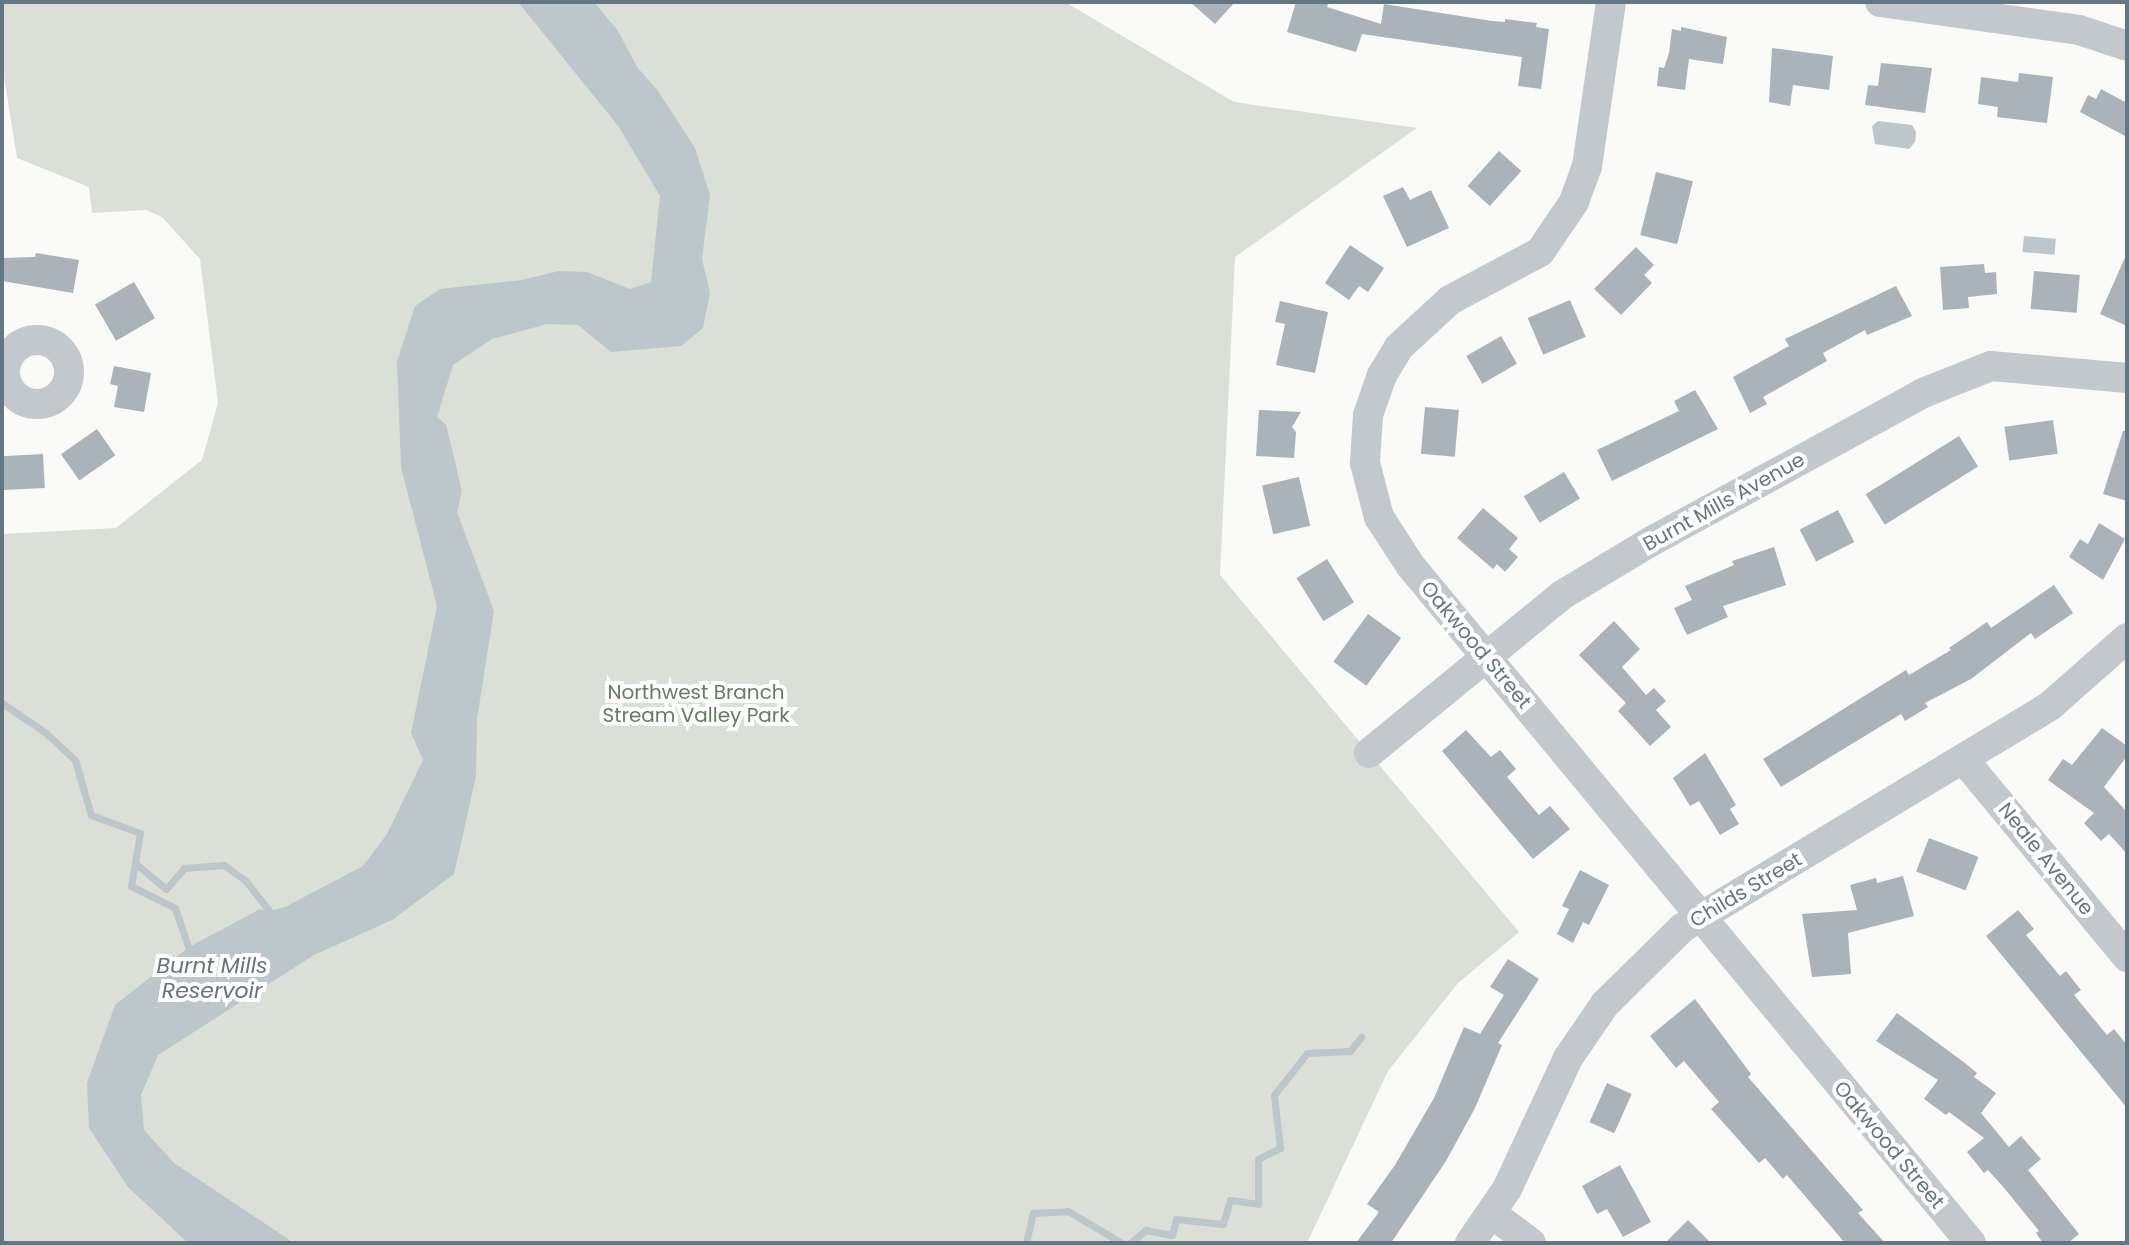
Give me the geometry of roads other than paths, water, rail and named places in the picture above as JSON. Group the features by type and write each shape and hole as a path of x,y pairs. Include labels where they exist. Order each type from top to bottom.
{"street":[{"name":"Oakwood Street","path":"1611,2 1587,166 1574,202 1540,252 1450,300 1399,347 1382,375 1368,415 1365,463 1379,517 1410,565 1971,1243"},
{"path":"1880,2 2079,30 2127,46"},
{"name":"Burnt Mills Avenue","path":"1369,753 1562,595 1650,542 1923,393 1991,366 2127,378"},
{"name":"Childs Street","path":"1470,1243 1507,1189 1568,1058 1605,1004 1682,928 2051,705 2127,638"},
{"name":"Neale Avenue","path":"1964,760 2127,957"},
{"path":"1491,1213 1531,1243"}],"water":[{"name":"Burnt Mills Reservoir","path":"518,2 594,2 618,31 637,67 658,91 695,148 710,195 702,259 710,293 703,328 681,346 611,352 578,325 547,324 492,339 453,365 437,417 446,425 462,491 457,512 494,611 477,719 476,776 454,874 392,920 314,955 158,1055 141,1095 144,1130 174,1163 294,1243 188,1243 128,1187 89,1128 87,1083 115,1005 189,947 260,909 272,911 287,906 363,866 387,834 423,760 411,733 437,606 401,467 397,362 415,306 440,289 522,280 559,271 587,272 630,289 651,282 660,196 619,127"},
{"path":"1878,121 1912,125 1916,132 1915,142 1909,149 1875,144 1872,126"},
{"path":"2024,236 2056,239 2054,255 2023,252"}],"waterway":[{"path":"2,703 46,733 75,760 91,815 140,833 131,886 175,908 191,955"},
{"path":"135,863 166,889 184,868 224,865 245,880 274,917"},
{"path":"1130,1243 1146,1230 1172,1235 1176,1219 1223,1224 1230,1200 1258,1204 1258,1159 1280,1148 1274,1095 1307,1053 1350,1051 1361,1037"},
{"path":"1026,1243 1033,1213 1068,1211 1122,1243"}],"park label":[{"name":"Northwest Branch Stream Valley Park","path":"696,704"}]}
